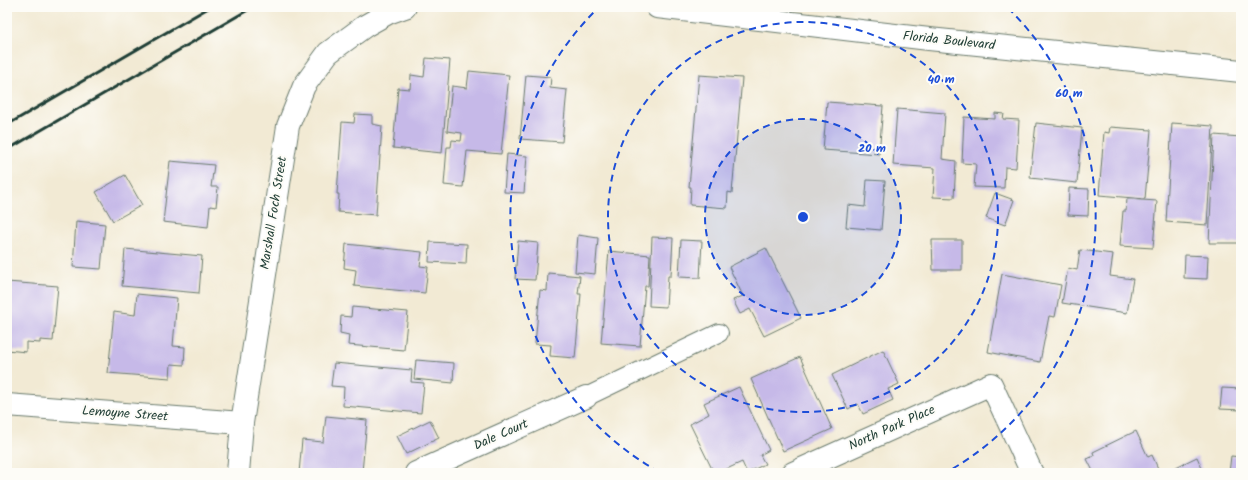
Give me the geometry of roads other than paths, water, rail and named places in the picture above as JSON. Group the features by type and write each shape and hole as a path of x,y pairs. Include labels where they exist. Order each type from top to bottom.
{"street":[{"name":"Marshall Foch Street","path":"238,473 242,423 288,126 304,86 328,53 365,26 388,13 405,7"},
{"name":"Florida Boulevard","path":"657,7 928,40 1241,72"},
{"name":"North Park Place","path":"793,473 991,384 1032,473"},
{"name":"Dale Court","path":"416,473 586,397"},
{"name":"Lemoyne Street","path":"7,405 242,423"}],"lane":[{"path":"586,397 719,334"}],"railway":[{"path":"7,125 210,7"},
{"path":"7,150 253,7"}]}
